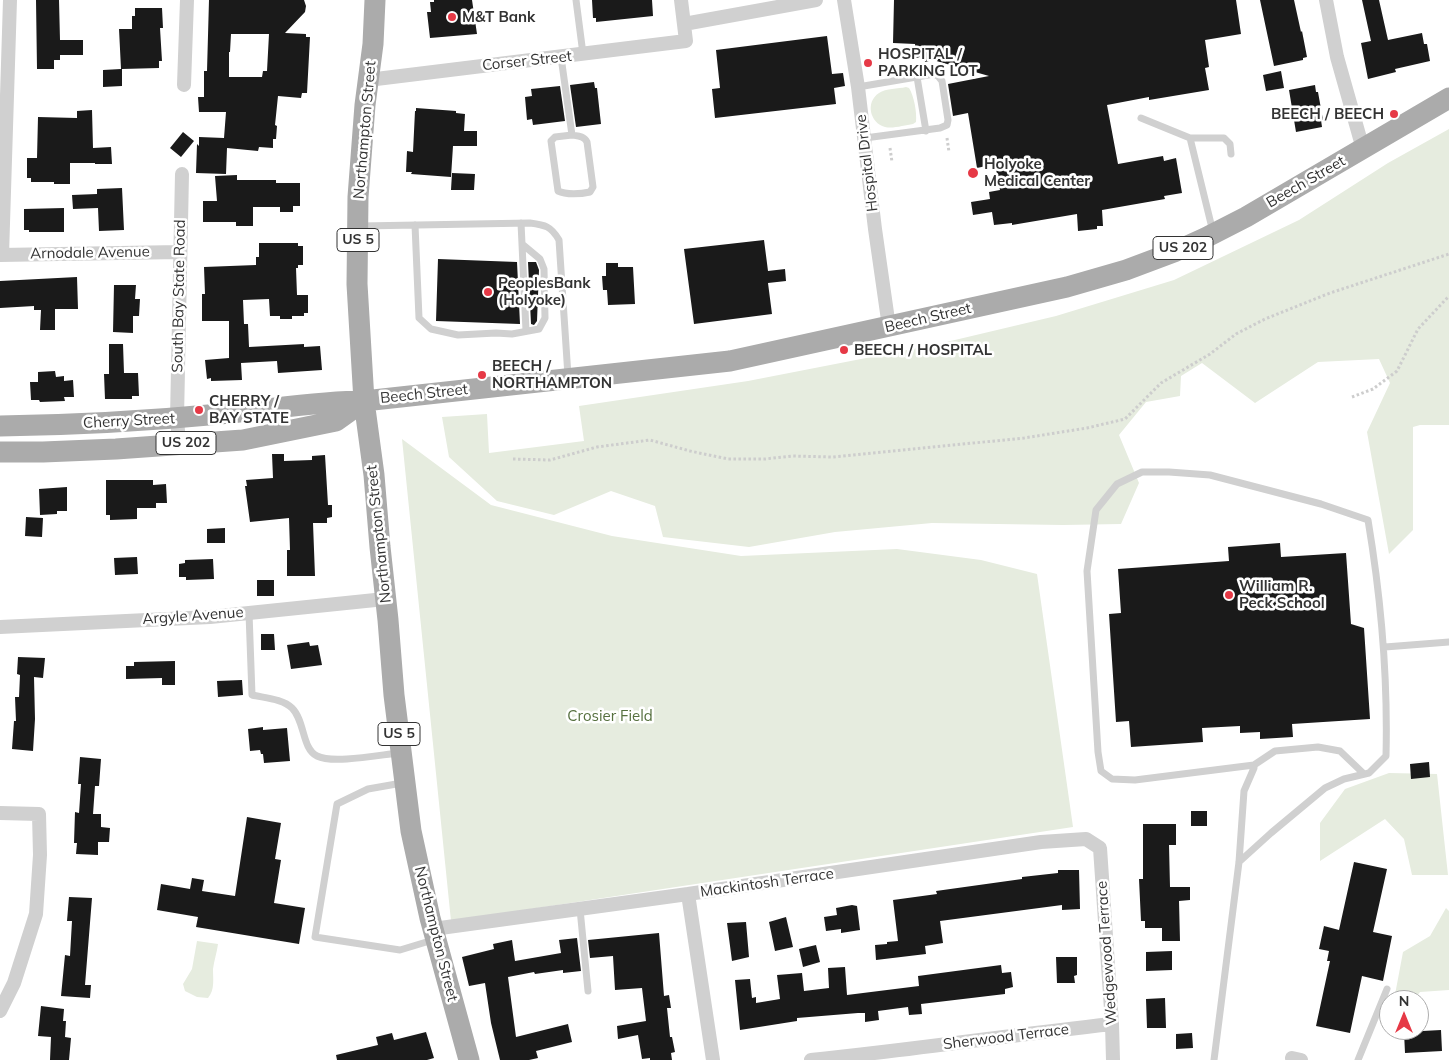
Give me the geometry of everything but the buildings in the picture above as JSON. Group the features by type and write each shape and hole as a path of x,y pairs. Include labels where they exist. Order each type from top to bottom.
{"main road":[{"name":"Northampton Street","path":"375,0 373,44 358,197 357,284 364,401 374,476 394,695 411,832 435,934 470,1060"},
{"name":"Beech Street","path":"364,401 730,361 1067,287 1126,270 1174,252 1213,234 1246,217 1449,98"},
{"name":"Cherry Street","path":"0,426 129,422 335,401 364,401"},
{"name":"Cherry Street","path":"0,452 116,449 242,440 336,421 364,401"}],"street":[{"path":"1,255 10,0"},
{"path":"184,85 187,0"},
{"path":"681,0 684,24 816,0"},
{"name":"Hospital Drive","path":"844,0 858,87 889,327"},
{"path":"1326,0 1337,57 1363,148"},
{"name":"Corser Street","path":"368,80 686,41 684,24"},
{"name":"South Bay State Road","path":"179,444 177,418 182,174"},
{"name":"Arnodale Avenue","path":"1,255 180,252"},
{"name":"Argyle Avenue","path":"0,627 210,617 385,599"},
{"path":"0,813 40,814 40,855 36,914 14,983 0,1011"},
{"name":"Mackintosh Terrace","path":"435,934 580,909 1041,842 1086,839 1098,847"},
{"name":"Wedgewood Terrace","path":"1098,847 1100,848 1113,1060"},
{"path":"688,894 713,1060"},
{"name":"Sherwood Terrace","path":"811,1060 1112,1024"}],"lane":[{"path":"576,0 583,54"},
{"path":"561,57 572,135"},
{"path":"858,87 934,74 940,78 948,120 947,125 944,127 926,131 865,138"},
{"path":"917,77 926,131"},
{"path":"1141,118 1190,138 1224,138 1230,144 1231,154"},
{"path":"572,135 581,136 587,142 593,187 590,192 564,193 558,191 551,141 555,137 572,135"},
{"path":"1190,138 1213,234"},
{"path":"358,226 521,223 544,225 554,230 559,240 568,378"},
{"path":"521,223 526,331"},
{"path":"414,225 419,318 431,329 458,335 512,334 539,329 545,318 544,268 540,259 522,244"},
{"path":"1239,862 1270,833 1325,788 1344,779 1370,773 1386,756 1385,647 1368,520 1321,504 1210,475 1142,472 1117,484 1096,510 1088,571 1100,771 1112,779 1136,780 1254,765 1275,751 1318,747 1340,751 1364,774"},
{"path":"249,613 252,695 280,702 292,708 300,719 308,747 315,755 343,759 402,753"},
{"path":"1385,647 1449,642"},
{"path":"1214,1060 1239,862 1244,791 1254,765"},
{"path":"405,782 368,789 337,804 315,937 400,950 435,934"},
{"path":"580,909 588,991"},
{"path":"1358,1060 1387,989"}],"path":[{"path":"947,138 949,152"},
{"path":"890,148 892,162"},
{"path":"514,459 550,460 597,447 650,440 690,452 728,458 833,457 1024,438 1087,428 1125,419 1161,384 1210,354 1236,334 1265,319 1330,293 1449,254"},
{"path":"1352,397 1373,389 1397,371 1418,329 1449,296"}],"green space":[{"path":"906,87 911,91 914,100 916,122 892,128 880,125 871,112 872,102 875,97 885,90"},
{"path":"1449,129 1449,425 1420,425 1413,427 1413,530 1389,554 1367,432 1390,383 1379,359 1318,362 1255,403 1202,363 1181,376 1180,396 1146,402 1119,435 1139,483 1121,524 932,523 835,532 749,547 663,537 655,506 611,491 554,515 497,501 449,457 442,417 487,414 489,453 584,441 579,406 748,381 938,344 1056,316 1174,280 1299,220 1388,163"},
{"name":"Crosier Field","path":"402,439 491,505 612,536 741,556 897,549 981,560 1037,574 1073,827 451,921"},
{"path":"1389,773 1437,774 1448,875 1412,875 1404,839 1385,819 1320,861 1320,823 1345,789"},
{"path":"1446,908 1449,911 1449,990 1396,990 1403,952 1430,936"},
{"path":"197,941 218,944 213,969 213,988 208,998 197,997 185,991 183,984 192,969"}],"place":[{"name":"M&T Bank","path":"452,17"},
{"name":"HOSPITAL / PARKING LOT","path":"868,63"},
{"name":"BEECH / BEECH","path":"1394,114"},
{"name":"Holyoke Medical Center","path":"973,173"},
{"name":"PeoplesBank (Holyoke)","path":"488,292"},
{"name":"BEECH / HOSPITAL","path":"844,350"},
{"name":"BEECH / NORTHAMPTON","path":"482,375"},
{"name":"CHERRY / BAY STATE","path":"199,410"},
{"name":"William R. Peck School","path":"1229,595"}]}
